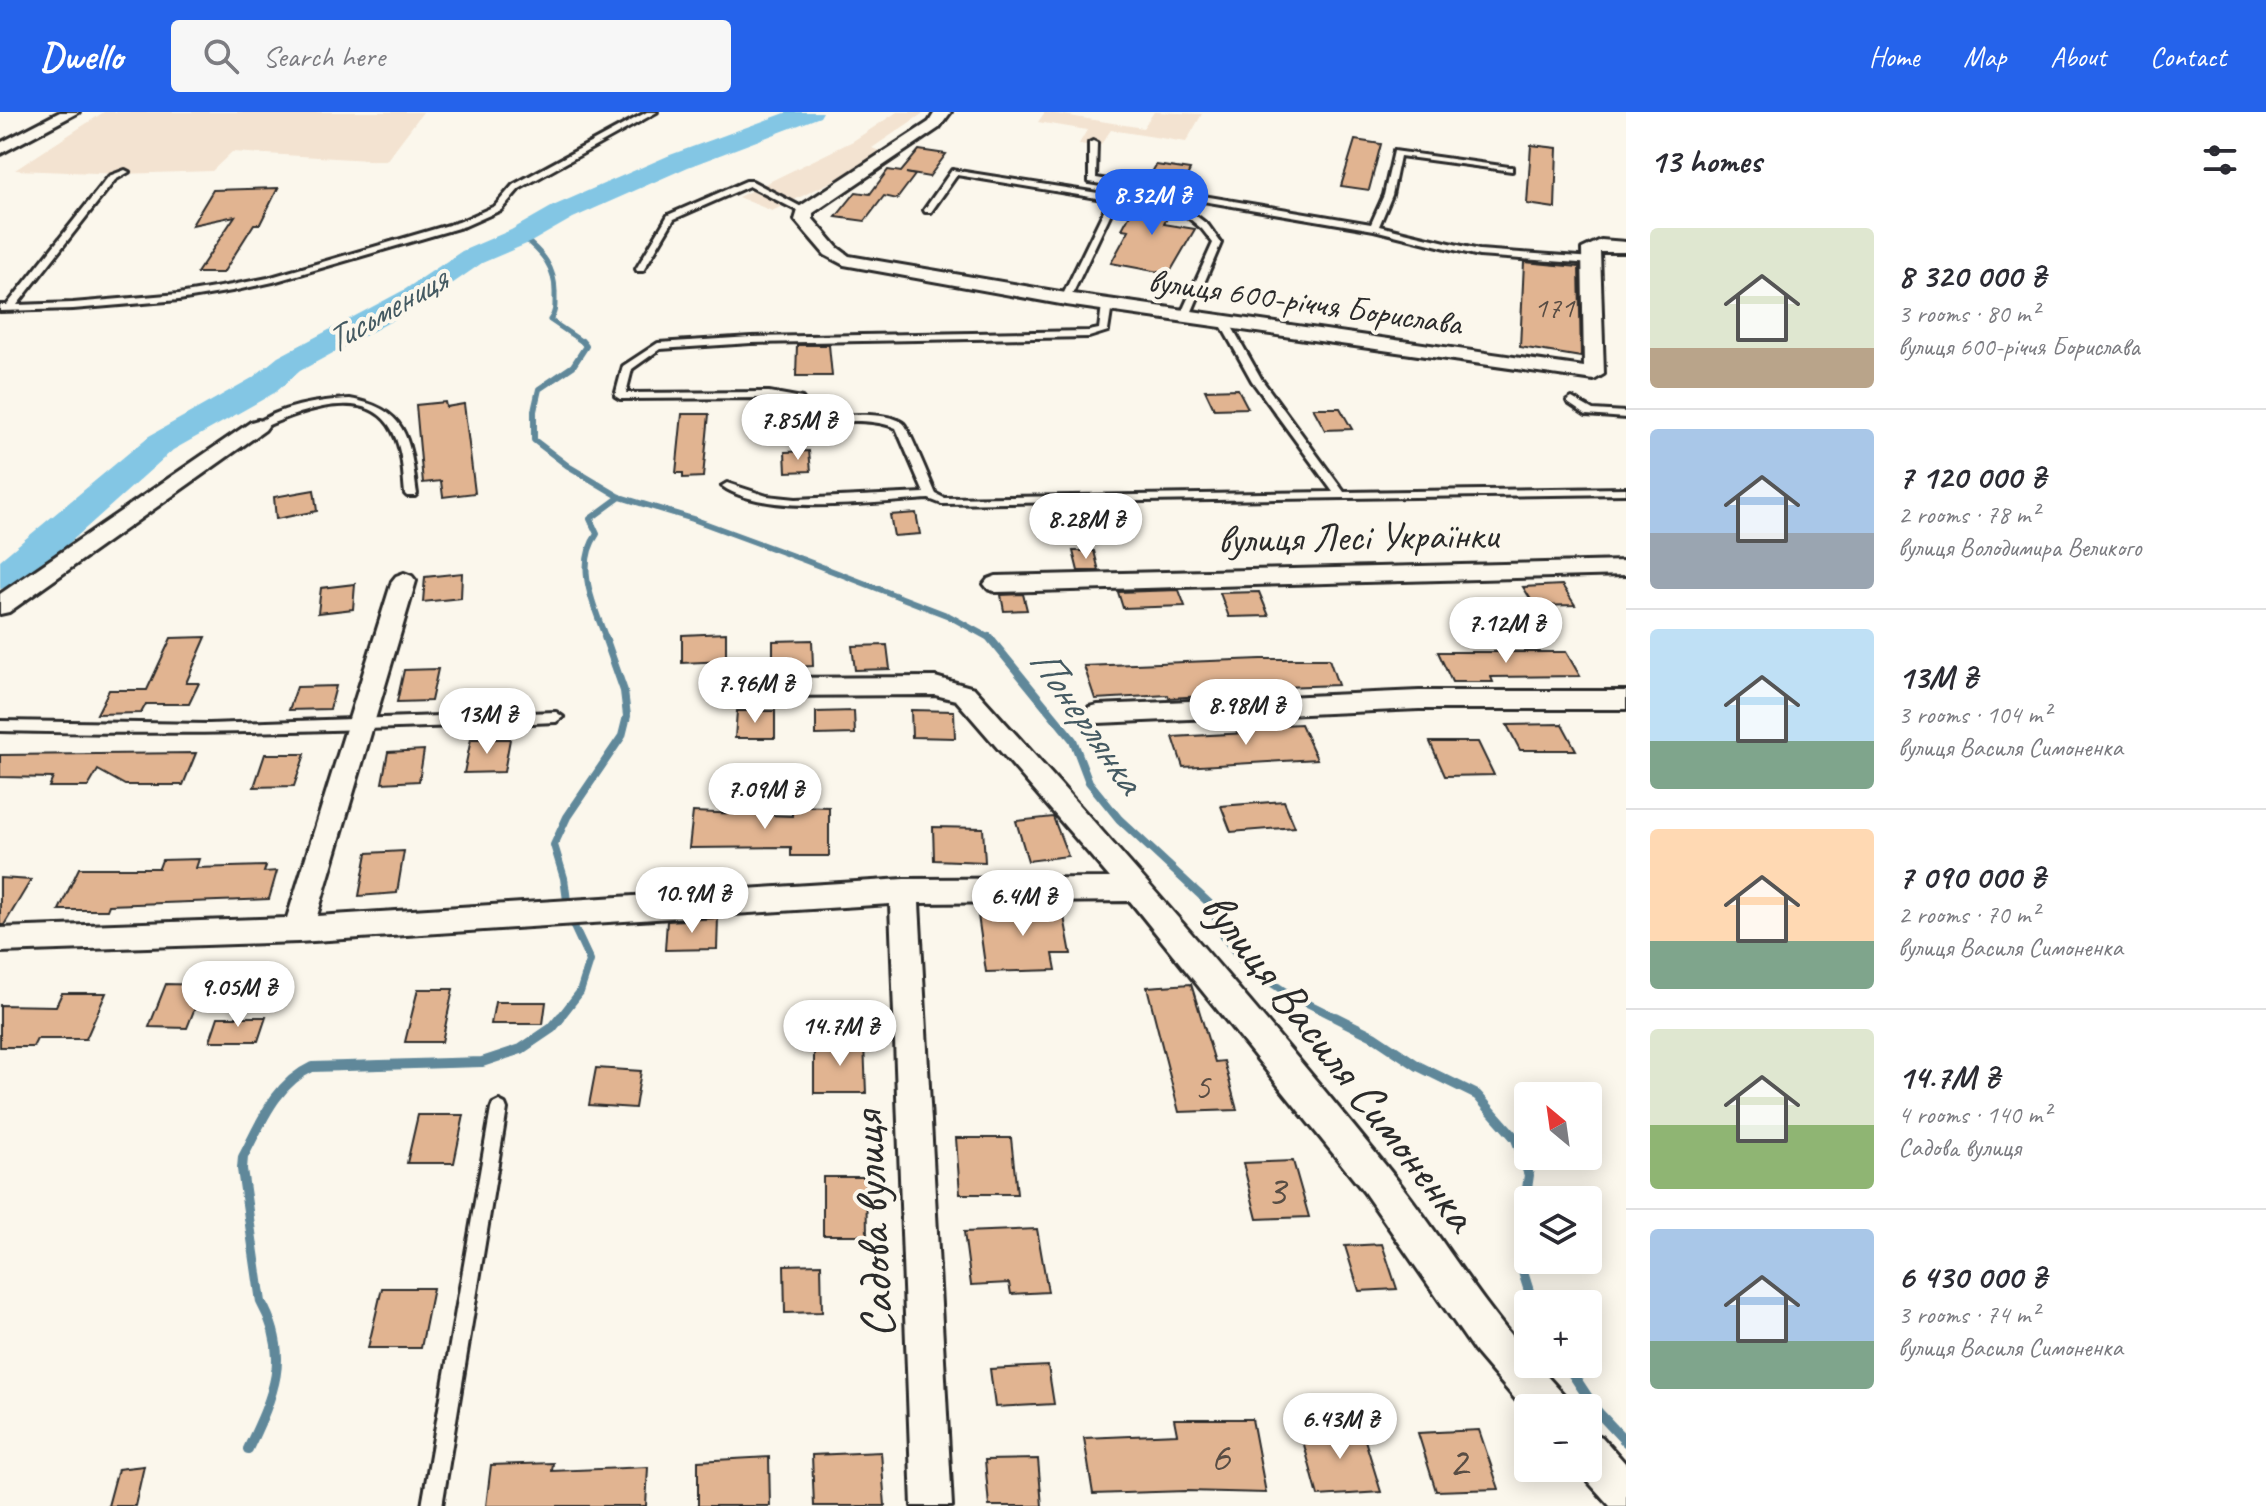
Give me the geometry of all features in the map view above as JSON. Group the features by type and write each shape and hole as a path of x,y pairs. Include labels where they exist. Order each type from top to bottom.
{"street":[{"path":"0,149 71,112"},
{"path":"805,211 934,125 943,112"},
{"name":"вулиця 600-річчя Борислава","path":"805,211 804,220 831,251 844,260 1066,299 1594,374 1593,261"},
{"path":"1593,261 1591,249 1594,246 1626,247"},
{"path":"0,606 258,426"},
{"name":"вулиця Лесі Українки","path":"996,584 1626,568"},
{"path":"298,930 404,581"},
{"name":"вулиця Василя Симоненка","path":"763,687 935,686 965,694 1138,889 1376,1180 1488,1339 1537,1394"},
{"path":"1098,714 1419,700 1626,700"},
{"name":"вулиця Василя Симоненка","path":"0,940 298,930 904,891 1138,889"},
{"name":"Садова вулиця","path":"904,891 932,1506"},
{"path":"1602,1467 1626,1494"}],"lane":[{"path":"5,308 179,297 232,288 270,280 462,224 498,208 516,187 653,112"},
{"path":"1085,192 1092,180 1093,143"},
{"path":"1374,227 1388,195 1397,153 1509,169"},
{"path":"5,308 112,178 125,172"},
{"path":"928,210 955,172 1114,198"},
{"path":"1092,180 1374,227 1479,253 1593,261"},
{"path":"640,269 671,217 736,187 749,183 805,211"},
{"path":"1066,299 1122,185"},
{"path":"1185,316 1217,243 1205,227 1187,213 1194,196"},
{"path":"931,496 900,426 893,422 879,419 812,420 798,400 769,395 620,396 627,368 658,346 751,340 1089,334 1103,331 1107,305"},
{"path":"1228,322 1227,327 1257,381 1341,495"},
{"path":"1572,401 1589,414 1626,415"},
{"path":"258,426 305,406 321,403 373,406 395,424 402,439 411,494"},
{"path":"727,486 766,499 796,502 931,496 942,501 1626,491"},
{"path":"0,726 142,731 556,717"},
{"path":"432,1506 499,1109"}],"shaded area":[{"path":"104,112 423,112 386,161 232,152 212,171 123,174 15,170"},
{"path":"897,112 925,112 872,148 887,154 772,211 738,197 853,141"},
{"path":"1045,112 1143,128 1154,112 1202,114 1186,142 1111,130 1099,147 1079,144 1087,130 1038,122"}],"building":[{"path":"1355,140 1381,144 1369,190 1341,186"},
{"path":"1531,145 1557,148 1555,208 1527,204"},
{"path":"919,150 946,154 929,177 906,173 915,175 897,199 884,196 865,221 836,217 856,192 870,194 888,170 901,172"},
{"path":"1156,165 1190,170 1181,189 1146,183"},
{"path":"278,188 260,224 254,224 223,273 197,273 235,216 192,225 213,190"},
{"path":"1141,194 1176,200 1164,224 1195,229 1169,274 1111,263 1129,230 1122,229"},
{"path":"1524,262 1579,267 1581,357 1520,347"},
{"path":"797,345 829,345 832,376 796,376"},
{"path":"1238,389 1248,408 1214,409 1205,390"},
{"path":"445,402 446,407 464,404 475,493 443,497 441,481 423,483 416,405"},
{"path":"1313,408 1340,408 1352,429 1325,430"},
{"path":"682,414 709,414 703,477 683,478 683,473 676,473"},
{"path":"809,451 811,471 786,472 785,452"},
{"path":"314,490 317,511 276,519 274,497"},
{"path":"916,513 920,534 894,536 890,515"},
{"path":"1073,551 1094,551 1099,571 1078,571"},
{"path":"462,573 461,598 423,602 425,577"},
{"path":"355,584 353,609 318,613 321,588"},
{"path":"1562,585 1575,605 1535,606 1523,587"},
{"path":"1179,590 1185,606 1123,608 1118,592"},
{"path":"1259,592 1269,616 1229,617 1220,593"},
{"path":"1023,594 1027,610 1004,611 1001,595"},
{"path":"726,633 726,661 682,663 682,635"},
{"path":"206,637 186,683 199,683 189,704 146,704 141,713 97,714 109,690 147,690 171,638"},
{"path":"812,640 813,666 773,668 773,641"},
{"path":"887,645 890,669 855,670 852,646"},
{"path":"1438,652 1566,652 1580,676 1491,677 1493,682 1452,682"},
{"path":"1329,659 1338,685 1202,690 1204,696 1095,699 1084,666"},
{"path":"438,669 431,701 397,702 404,670"},
{"path":"336,686 330,709 289,710 297,687"},
{"path":"911,710 954,711 955,738 912,737"},
{"path":"737,711 775,711 775,738 735,738"},
{"path":"854,711 855,734 816,735 816,712"},
{"path":"1301,724 1317,759 1183,767 1173,737 1246,733 1243,727"},
{"path":"1562,724 1576,750 1520,750 1507,725"},
{"path":"471,739 510,739 504,772 464,773"},
{"path":"1430,742 1478,742 1494,775 1445,776"},
{"path":"424,750 419,781 382,783 388,752"},
{"path":"196,753 183,785 125,785 98,770 88,787 49,787 53,778 0,777 0,755"},
{"path":"265,754 305,754 294,786 254,787"},
{"path":"1284,801 1295,827 1231,832 1221,806"},
{"path":"792,806 829,807 829,856 791,856 791,847 689,848 693,812 792,816"},
{"path":"1053,817 1068,856 1028,861 1016,821"},
{"path":"933,827 983,828 985,862 934,860"},
{"path":"404,851 397,893 359,896 367,853"},
{"path":"199,859 196,868 266,866 264,872 277,871 269,899 109,905 107,910 59,910 79,868 159,868 162,860"},
{"path":"0,878 31,880 4,925 0,925"},
{"path":"1062,906 1071,954 1053,954 1056,970 986,972 977,908"},
{"path":"718,918 717,949 665,950 667,921"},
{"path":"166,984 204,985 187,1028 149,1027"},
{"path":"1191,984 1215,1062 1224,1061 1237,1110 1179,1112 1147,987"},
{"path":"418,989 453,989 442,1042 405,1042"},
{"path":"62,993 106,993 86,1039 37,1039 33,1047 0,1047 0,1005 56,1006"},
{"path":"495,1002 546,1002 543,1024 491,1024"},
{"path":"218,1017 266,1017 258,1041 210,1041"},
{"path":"814,1043 864,1043 866,1093 814,1093"},
{"path":"596,1068 641,1071 635,1108 589,1105"},
{"path":"418,1115 464,1115 454,1163 407,1163"},
{"path":"956,1138 1011,1138 1017,1194 960,1194"},
{"path":"1293,1161 1309,1217 1257,1219 1243,1163"},
{"path":"823,1177 866,1177 867,1235 823,1235"},
{"path":"1037,1229 1048,1292 1011,1294 1009,1283 971,1285 964,1232"},
{"path":"1382,1244 1397,1289 1359,1291 1345,1246"},
{"path":"821,1264 822,1312 785,1313 784,1265"},
{"path":"382,1288 433,1288 421,1348 368,1348"},
{"path":"1048,1366 1054,1404 995,1407 990,1369"},
{"path":"1174,1419 1252,1419 1266,1493 1186,1491 1093,1494 1084,1438 1177,1434"},
{"path":"1361,1427 1381,1492 1318,1496 1300,1430"},
{"path":"1479,1430 1499,1489 1436,1491 1418,1433"},
{"path":"881,1452 885,1506 814,1506 812,1455"},
{"path":"769,1457 770,1506 698,1506 698,1461"},
{"path":"1038,1459 1042,1506 989,1506 985,1460"},
{"path":"553,1463 552,1471 648,1467 646,1506 486,1506 491,1465"},
{"path":"144,1466 135,1506 108,1506 118,1469"}],"waterway":[{"name":"Тисьмениця","path":"0,577 24,562 161,443 264,385 289,364 415,296 472,257 521,236 563,212 679,161 811,112"},
{"name":"Понерлянка","path":"521,236 541,254 553,276 555,305 550,320 583,342"},
{"name":"Понерлянка","path":"583,342 586,346 573,366 539,389 534,411 534,440 568,466 620,497"},
{"path":"606,639 588,586 587,559 597,534 590,519 620,497"},
{"name":"Понерлянка","path":"620,497 693,519 804,560 949,616 990,639"},
{"path":"559,1019 580,992 590,961 569,916 564,878 554,845 567,817 622,736 627,716 624,691 605,637"},
{"name":"Понерлянка","path":"990,639 1073,740 1089,782 1119,819 1209,903 1224,937 1247,967 1287,993 1373,1036 1418,1066 1477,1095 1516,1139 1529,1175 1521,1229 1523,1272 1529,1290"},
{"path":"248,1449 271,1394 277,1359 276,1341 261,1302 242,1169 243,1157 279,1094 288,1083 312,1067 482,1062 521,1049 552,1028 561,1017"},
{"name":"Понерлянка","path":"1575,1378 1597,1411 1626,1442"}]}
